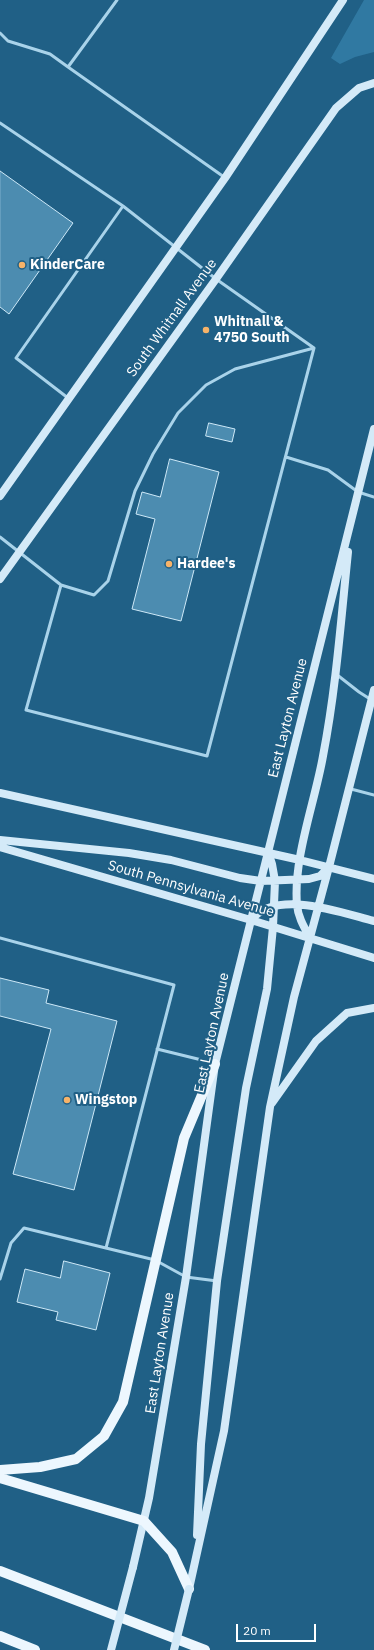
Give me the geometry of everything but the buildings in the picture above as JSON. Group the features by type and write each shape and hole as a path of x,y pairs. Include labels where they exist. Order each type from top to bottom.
{"main road":[{"path":"0,496 70,400 176,249 343,0"},
{"name":"South Whitnall Avenue","path":"0,579 216,279 336,108 359,88 374,83"},
{"name":"East Layton Avenue","path":"111,1650 144,1521 186,1276 215,1064 374,429"},
{"path":"310,938 300,919 297,905 297,880 300,860 323,757 336,674 350,524"},
{"path":"174,1650 224,1431 270,1107 294,997 373,700 374,690"},
{"path":"0,793 268,852 374,879"},
{"path":"0,840 130,853 171,860 240,878 261,880 297,880 320,876 329,867"},
{"name":"South Pennsylvania Avenue","path":"0,847 251,920 374,958"},
{"path":"196,1559 201,1444 217,1281 246,1088 267,989 274,927 275,881 268,852"},
{"path":"251,920 258,912 274,907 297,905 318,907 374,921"},
{"path":"270,1107 316,1041 347,1013 374,1008"},
{"path":"0,1470 40,1467 76,1460 104,1436 123,1402 184,1138 215,1064"},
{"path":"0,1478 144,1521 172,1552 189,1589"},
{"path":"0,1571 205,1650"},
{"path":"0,1636 35,1650"}],"lane":[{"path":"68,67 117,0"},
{"path":"0,33 8,41 50,54 225,178"},
{"path":"0,123 123,206 216,279 314,348"},
{"path":"70,400 16,358 123,206"},
{"path":"61,585 26,710 207,756 314,348"},
{"path":"0,537 61,585 94,595 108,582 135,491 153,454 178,413 206,385 235,369 314,348"},
{"path":"286,457 328,470 358,492 374,497"},
{"path":"336,674 359,692 373,700"},
{"path":"349,788 374,795"},
{"path":"0,938 174,985 106,1248"},
{"path":"158,1049 215,1064"},
{"path":"0,1280 11,1243 24,1228 155,1260 186,1276 217,1281"}],"shaded area":[{"path":"364,0 374,0 374,52 355,57 340,64 331,58"}],"place":[{"name":"KinderCare","path":"22,265"},
{"name":"Whitnall & 4750 South","path":"206,330"},
{"name":"Hardee's","path":"169,564"},
{"name":"Wingstop","path":"67,1100"}]}
